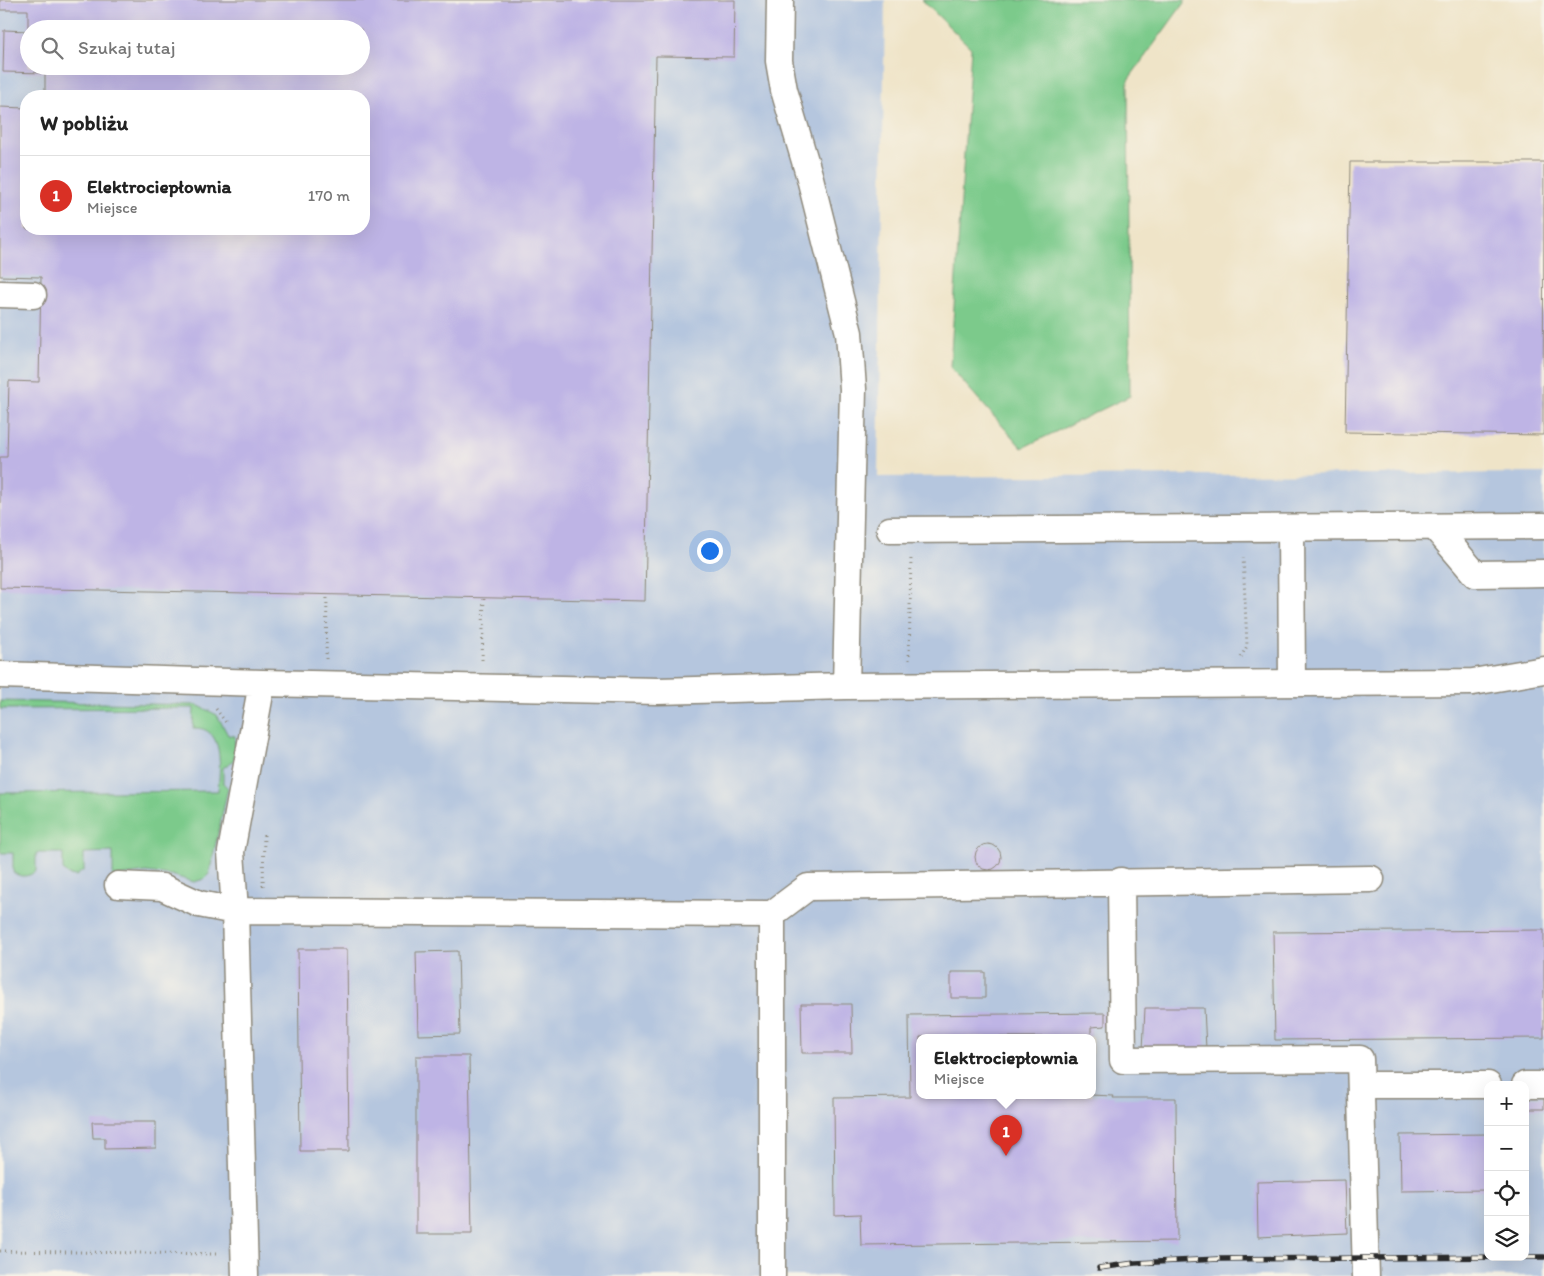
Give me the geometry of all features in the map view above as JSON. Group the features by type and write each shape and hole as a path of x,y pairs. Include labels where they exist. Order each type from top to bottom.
{"lane":[{"path":"780,0 779,61 784,90 810,178 848,333 853,390 846,686"},
{"path":"0,294 33,295"},
{"path":"890,530 1544,526"},
{"path":"1435,527 1475,574 1544,573"},
{"path":"1291,528 1292,683"},
{"path":"0,675 262,683 658,691 846,686 1474,682 1544,670"},
{"path":"244,1265 235,911 231,852 262,683"},
{"path":"118,885 162,887 199,904 235,911 772,914 808,887 1121,881 1370,879"},
{"path":"1121,881 1123,1060 1360,1059 1366,1276"},
{"path":"772,914 772,1276"},
{"path":"1360,1085 1484,1085"},
{"path":"1529,1085 1544,1085"}],"path":[{"path":"1239,663 1247,646 1242,552"},
{"path":"909,661 911,553"},
{"path":"326,656 327,594"},
{"path":"482,655 484,597"},
{"path":"0,1251 244,1265"}],"shaded area":[{"path":"0,0 885,0 878,477 1544,473 1544,1276 0,1276"}],"green space":[{"path":"922,0 1186,0 1128,80 1130,396 1022,448 950,367 971,48"},
{"path":"0,701 197,705 217,715 228,735 235,736 234,760 223,768 223,783 228,788 209,874 204,879 194,882 171,875 146,872 113,877 113,852 84,853 84,870 76,876 68,875 63,870 63,853 36,853 36,871 24,876 13,872 13,853 0,853 0,793 218,791 219,760 216,741 211,734 203,729 193,728 194,708 0,709"}],"building":[{"path":"0,0 735,0 734,57 656,56 645,601 0,588 0,457 7,457 9,381 39,382 41,277 0,276 0,107 20,108 20,235 370,235 370,90 45,90 45,75 370,75 370,20 28,20 28,10 0,10"},
{"path":"4,30 20,31 20,72 3,72"},
{"path":"1350,162 1544,162 1543,435 1345,432"},
{"path":"988,844 997,848 1001,857 997,866 988,870 979,866 975,857 979,848"},
{"path":"1544,930 1544,1038 1275,1040 1273,932"},
{"path":"298,949 347,949 349,1151 300,1151"},
{"path":"458,951 460,1034 418,1035 416,952"},
{"path":"951,972 985,972 985,998 951,998"},
{"path":"801,1004 851,1004 852,1053 802,1053"},
{"path":"1145,1008 1204,1008 1206,1049 1143,1050"},
{"path":"1105,1013 1105,1026 1091,1027 1091,1034 916,1034 916,1099 1096,1099 1096,1095 1114,1096 1113,1098 1176,1098 1177,1241 861,1245 860,1214 835,1215 834,1098 910,1097 909,1015"},
{"path":"416,1056 469,1056 472,1234 416,1234"},
{"path":"1529,1097 1544,1097 1544,1109 1529,1109"},
{"path":"92,1122 156,1122 156,1148 105,1149 105,1138 93,1138"},
{"path":"1484,1134 1484,1190 1401,1191 1400,1135"},
{"path":"1345,1180 1347,1233 1258,1237 1257,1182"}],"railway":[{"path":"1099,1268 1135,1263 1219,1259 1484,1257"},
{"path":"1529,1257 1544,1257"}],"place":[{"name":"Elektrociepłownia","path":"1006,1156"}]}
